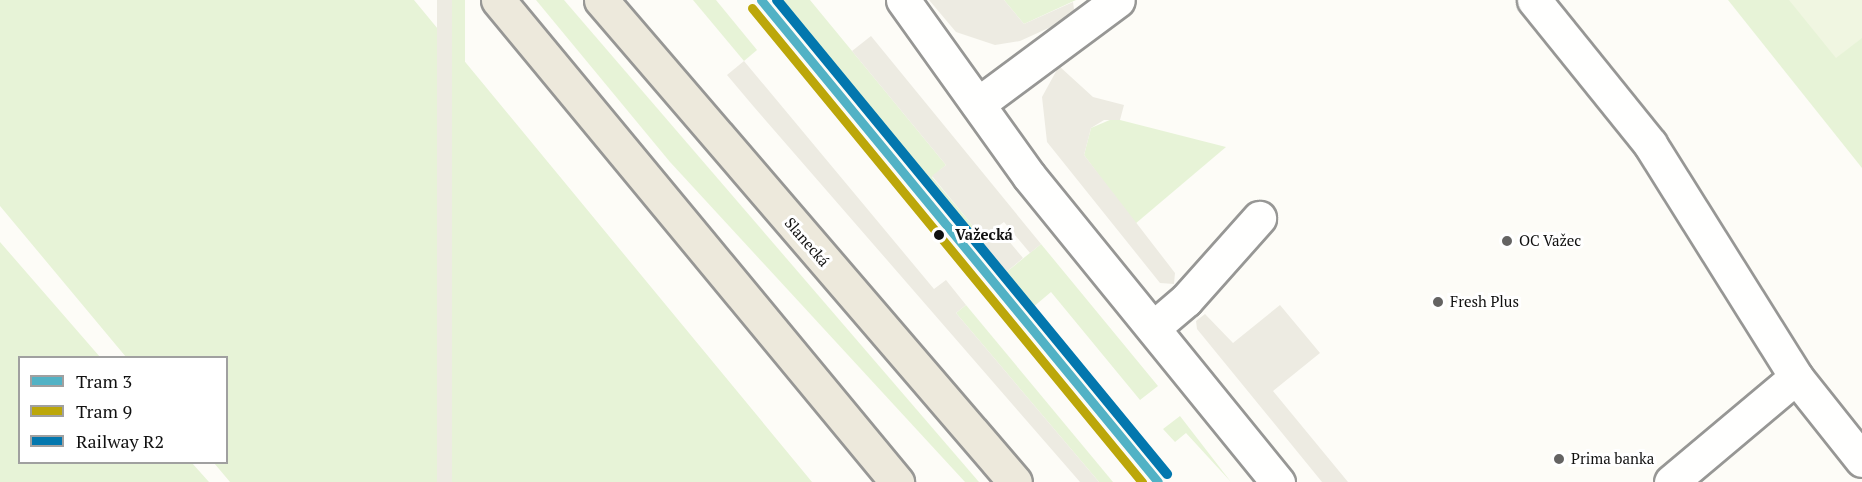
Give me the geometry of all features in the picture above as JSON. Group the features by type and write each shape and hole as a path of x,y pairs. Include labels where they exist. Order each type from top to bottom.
{"main road":[{"path":"498,0 897,482"},
{"name":"Slanecká","path":"601,0 1015,482"}],"street":[{"path":"903,0 978,104 1153,328 1278,482"},
{"path":"978,104 1118,0"},
{"path":"1534,0 1650,144 1796,377 1862,460"},
{"path":"1153,328 1186,300 1259,218"},
{"path":"1671,482 1796,377"}],"green space":[{"path":"0,0 414,0 812,482 230,482 215,464 228,464 228,356 125,356 0,206"},
{"path":"452,0 465,0 465,482 452,482"},
{"path":"536,0 564,0 979,482 965,482 670,162"},
{"path":"693,0 716,0 757,50 744,61"},
{"path":"777,0 810,0 946,165 932,177 987,243 981,247"},
{"path":"1004,0 1076,0 1024,24"},
{"path":"1728,0 1862,0 1862,168"},
{"path":"1789,0 1862,0 1862,38 1836,58"},
{"path":"1112,119 1226,147 1135,224 1084,155 1091,128"},
{"path":"0,242 99,356 18,356 18,464 193,464 209,482 0,482"},
{"path":"1041,244 1158,386 1140,400 1051,292 1032,308 1004,274"},
{"path":"966,305 1113,482 1099,482 956,313"},
{"path":"1180,416 1231,482 1186,433 1175,442 1163,429"}],"shaded area":[{"path":"437,0 452,0 452,482 437,482"},
{"path":"929,0 1004,0 1024,24 1073,2 1075,16 1020,41 995,45 956,32"},
{"path":"871,36 1041,244 1030,253 1004,222 997,227 1023,258 1004,274 981,247 986,242 932,176 946,165 852,51"},
{"path":"744,61 934,289 946,280 966,305 956,313 1099,482 1080,482 727,75"},
{"path":"1059,66 1093,97 1124,105 1120,120 1104,120 1091,128 1084,155 1175,273 1174,284 1160,283 1047,142 1042,97"},
{"path":"1280,305 1320,353 1273,391 1348,482 1322,482 1197,329 1196,321 1205,314 1233,343"}],"tram line":[{"name":"3","path":"761,0 1158,482"},
{"name":"9","path":"752,8 1142,482"}],"rail line":[{"name":"R2","path":"777,0 1167,474"}],"place":[{"name":"Važecká","path":"939,235"},
{"name":"OC Važec","path":"1507,241"},
{"name":"Fresh Plus","path":"1438,302"},
{"name":"Prima banka","path":"1559,459"}]}
